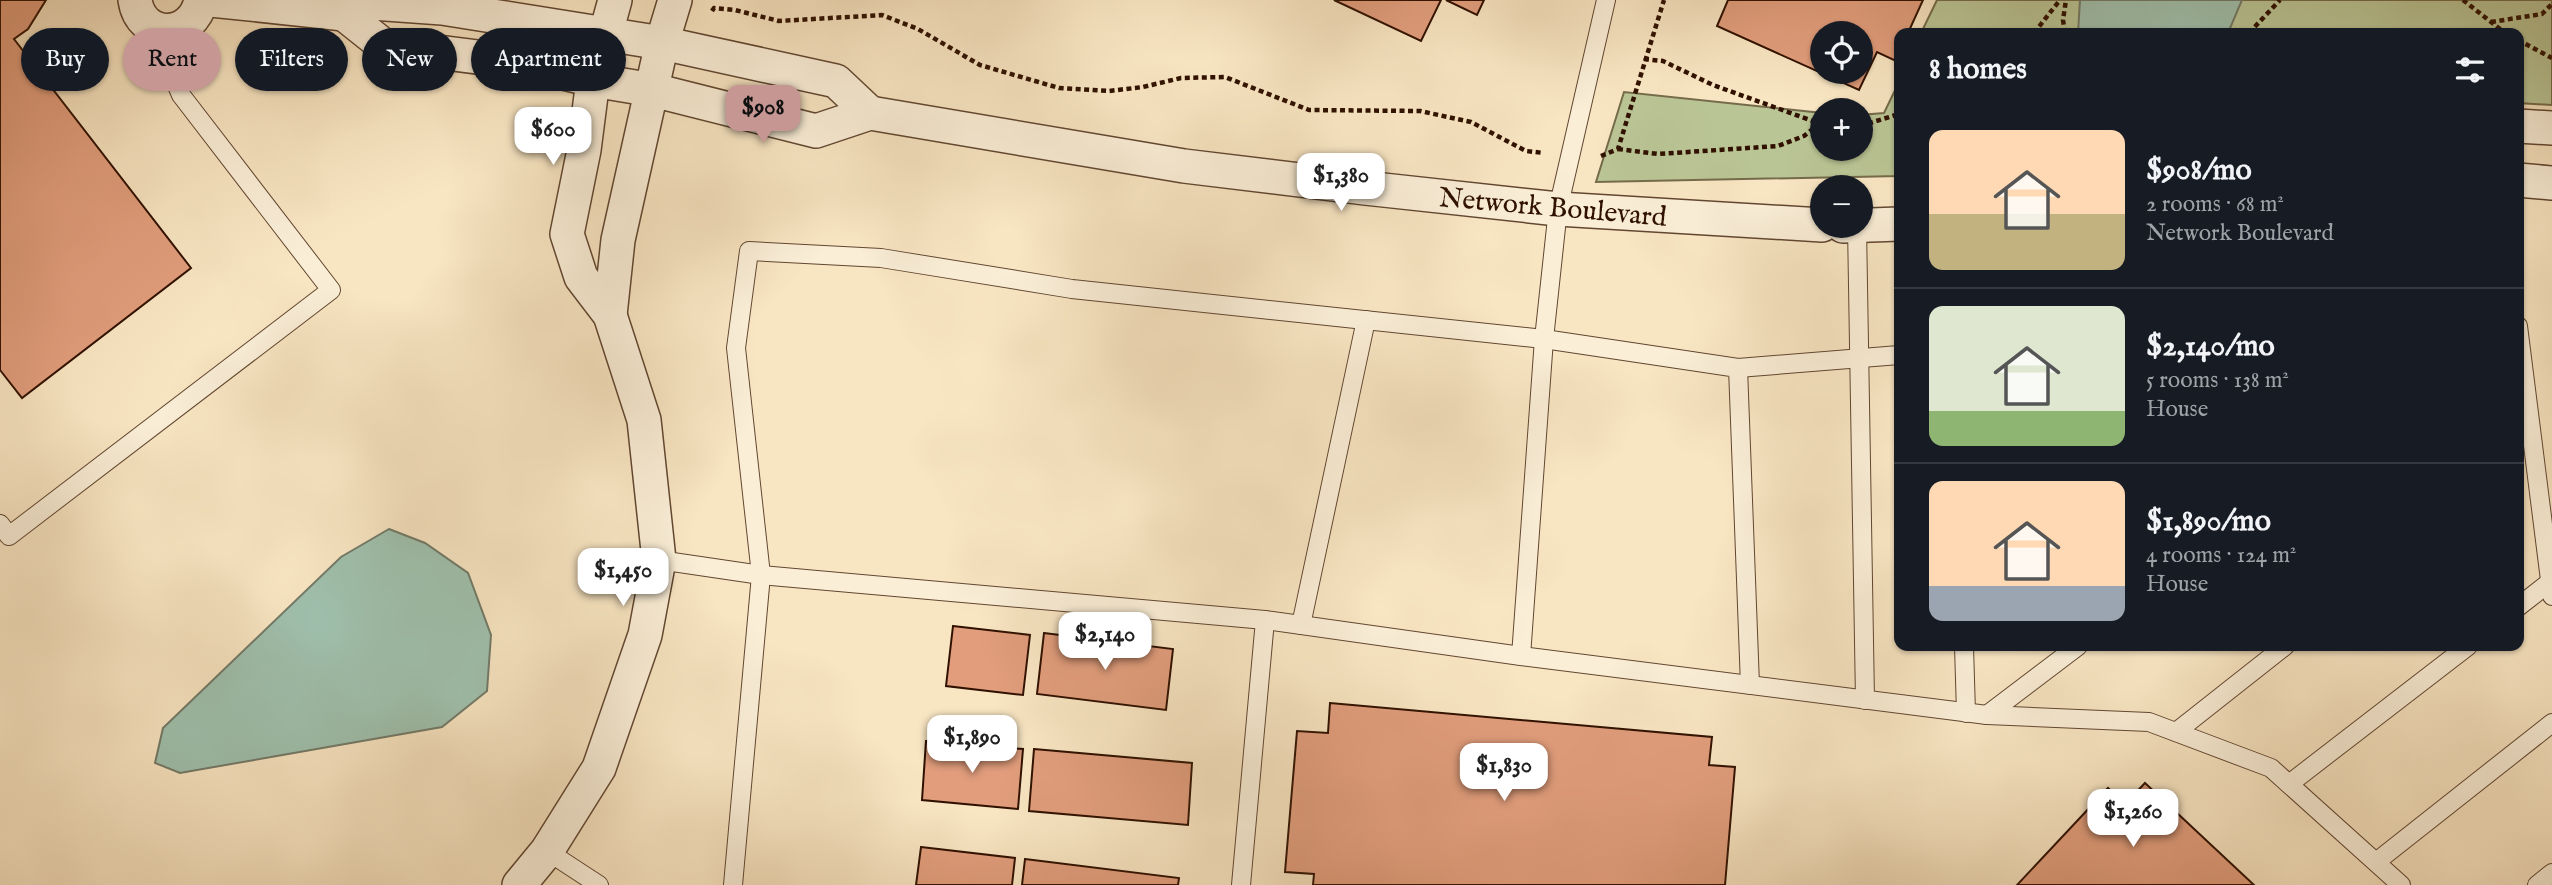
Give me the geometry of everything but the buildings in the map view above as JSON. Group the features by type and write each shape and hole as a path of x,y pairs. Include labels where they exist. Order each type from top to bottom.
{"street":[{"path":"135,0 139,15 154,28"},
{"path":"180,28 193,20 201,0"},
{"path":"211,0 344,14 372,3 442,8 563,28"},
{"path":"608,28 615,0"},
{"path":"610,315 618,240 662,43 674,4"},
{"name":"Network Boulevard","path":"344,14 383,45 471,56"},
{"path":"626,38 662,43 836,81 870,113"},
{"name":"Network Boulevard","path":"626,86 817,131 870,113 1184,166 1558,209 1810,224"},
{"path":"519,885 547,851 599,768 645,635 659,560 643,420 610,315 581,277 567,234 584,150 592,91"},
{"path":"2524,126 2552,128"},
{"path":"2524,181 2552,183"},
{"path":"1873,225 1894,224"}],"lane":[{"path":"1521,656 1544,339 1558,209 1606,0"},
{"path":"3,535 331,290 179,91"},
{"path":"1857,238 1865,700"},
{"path":"733,885 761,575 736,348 749,251 881,258 1072,289 1544,339 1738,368 1894,355"},
{"path":"1301,625 1366,320"},
{"path":"1738,368 1750,685"},
{"path":"2524,372 2551,589 2524,604"},
{"path":"2524,456 2534,448"},
{"path":"659,560 761,575 1265,620 1521,656 1987,715 2149,723 2271,768 2401,885"},
{"path":"1241,885 1265,620"},
{"path":"1964,651 1966,712"},
{"path":"1987,715 2071,651"},
{"path":"2176,732 2279,651"},
{"path":"2289,784 2462,651"},
{"path":"2376,862 2552,723"},
{"path":"547,851 598,885"},
{"path":"2537,885 2552,873"}],"path":[{"path":"1618,149 1664,0"},
{"path":"2038,28 2060,0"},
{"path":"2064,28 2066,0"},
{"path":"2254,28 2280,0"},
{"path":"2463,0 2499,28"},
{"path":"674,4 707,16 714,8 779,20 882,15 918,29 980,65 1059,88 1109,91 1143,87 1181,78 1225,77 1309,110 1420,111 1471,122 1526,151 1570,156 1595,158 1618,149 1658,154 1779,146 1810,132"},
{"path":"2491,22 2542,14 2552,4"},
{"path":"2524,43 2552,58"},
{"path":"1644,59 1663,61 1713,85 1810,120"},
{"path":"1873,122 1894,116"}],"shaded area":[{"path":"1937,0 2552,0 2552,105 2524,103 2524,28 1923,28"},
{"path":"2080,0 2242,0 2230,28 2078,28"},
{"path":"1624,92 1810,112 1810,161 1873,161 1873,114 1884,113 1894,92 1894,176 1810,175 1810,178 1596,182"},
{"path":"389,529 425,543 468,573 491,635 487,691 442,727 180,773 155,763 163,728 341,557"}]}
